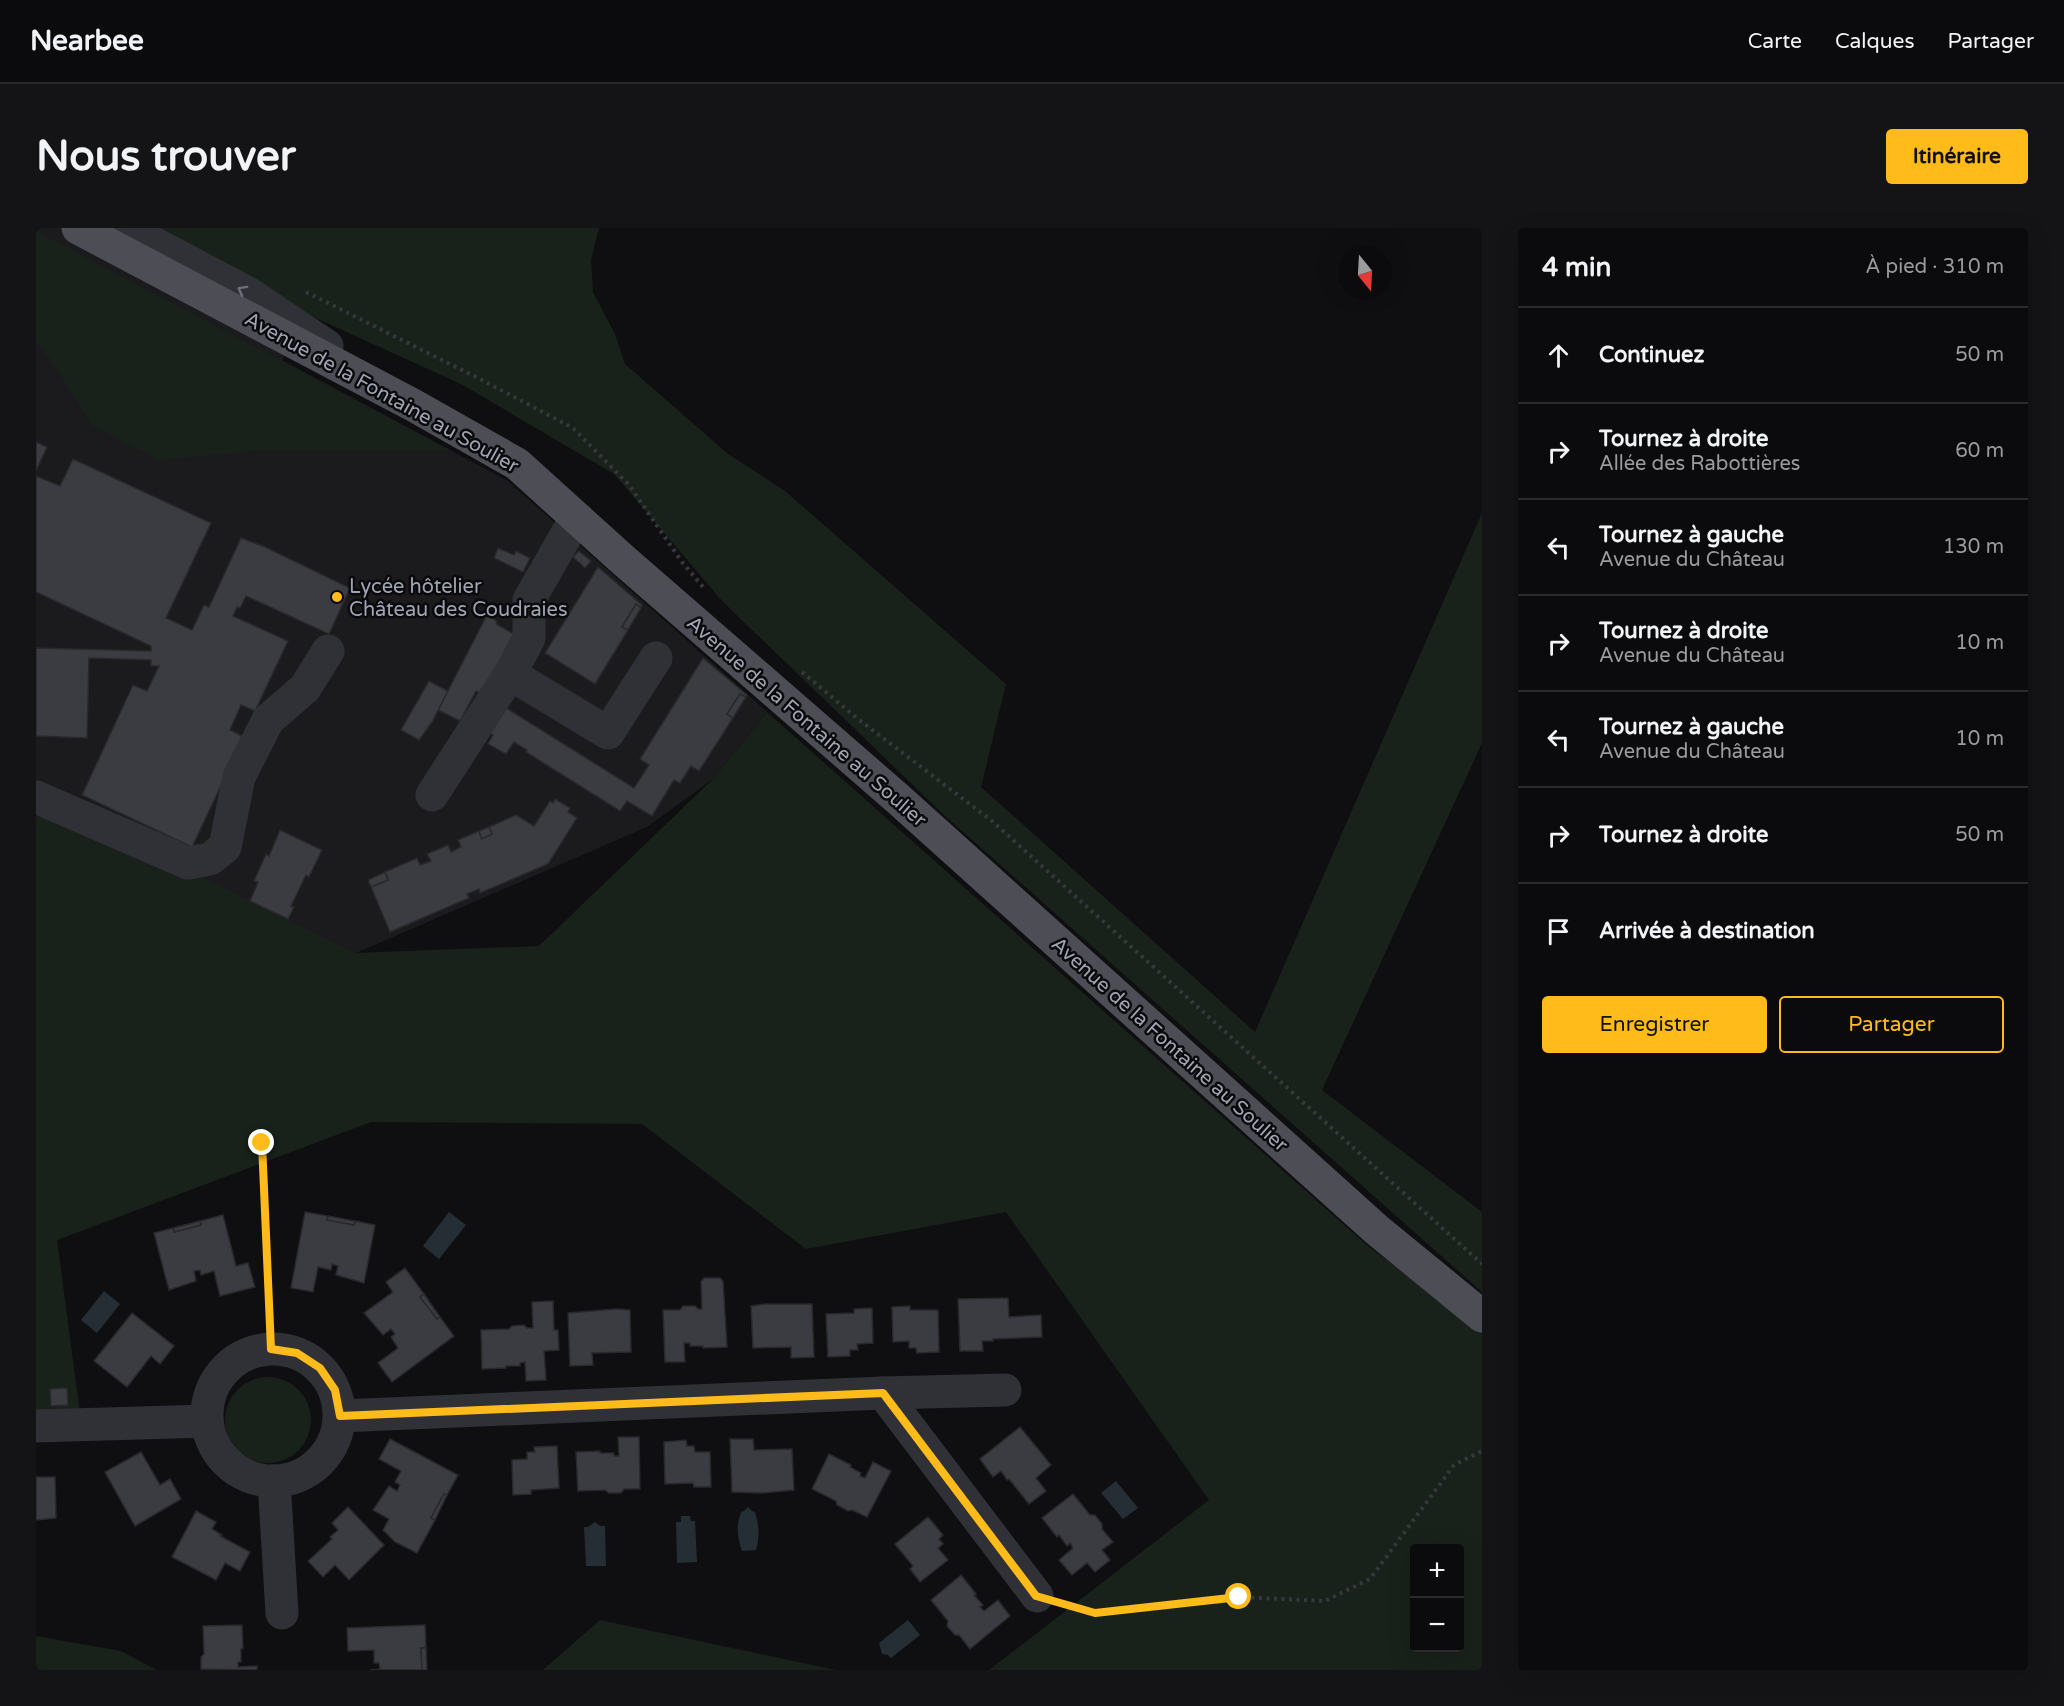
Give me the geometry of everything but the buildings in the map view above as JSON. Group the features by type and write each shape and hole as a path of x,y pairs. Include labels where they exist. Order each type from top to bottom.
{"main road":[{"name":"Avenue de la Fontaine au Soulier","path":"78,228 412,405 517,464 897,798 1377,1230 1478,1312"}],"street":[{"path":"125,228 248,293 412,405"},
{"path":"432,795 510,674 529,638 530,600 576,518"},
{"path":"36,797 188,863 210,859 225,847 239,777 268,720 305,688 328,651"},
{"path":"510,674 608,733 656,658"},
{"path":"271,1349 297,1353 320,1368 335,1390 340,1416 334,1441 320,1462 299,1476 274,1481 255,1478 237,1470 222,1457 212,1440 207,1421 210,1394 224,1371 245,1355 271,1349"},
{"path":"340,1416 1005,1390"},
{"path":"883,1393 1036,1596"},
{"path":"36,1426 207,1421"},
{"path":"274,1481 282,1613"}],"path":[{"path":"306,292 573,428 629,485 682,562 707,591"},
{"path":"796,667 858,719 992,821 1482,1264"},
{"path":"262,1143 271,1349"},
{"path":"1036,1596 1095,1613 1239,1597 1326,1601 1370,1579 1454,1465 1482,1451"}],"shaded area":[{"name":"Lycée hôtelier Château des Coudraies","path":"36,228 355,228 282,360 508,481 767,712 713,779 647,827 356,953 228,891 36,956"},
{"path":"151,228 599,228 591,260 593,292 615,334 625,364 728,454 785,491 1006,684 981,787 1255,1032 1482,513 1482,743 1322,1090 1482,1212 1482,1292 944,815 723,602 614,474 461,384 307,314"},
{"path":"36,231 450,450 263,450 159,460 92,425 50,359 36,342"},
{"path":"767,712 1369,1247 1482,1329 1482,1670 989,1670 1209,1500 1006,1212 806,1249 642,1124 371,1122 57,1240 80,1413 36,1412 36,795 356,953 539,946 713,779"},
{"path":"449,1212 466,1225 439,1259 423,1246"},
{"path":"104,1291 120,1304 97,1333 81,1320"},
{"path":"260,1377 276,1377 299,1389 308,1403 311,1420 308,1437 299,1451 276,1463 260,1463 244,1456 232,1444 225,1428 225,1412 232,1396 244,1384"},
{"path":"1116,1481 1138,1508 1123,1519 1101,1493"},
{"path":"748,1507 755,1512 758,1540 756,1550 742,1551 738,1536 738,1522 741,1512"},
{"path":"681,1516 690,1516 691,1521 695,1521 697,1562 677,1563 676,1522 681,1522"},
{"path":"595,1522 600,1526 605,1526 606,1566 586,1566 584,1527"},
{"path":"600,1620 836,1670 543,1670"},
{"path":"908,1620 920,1635 891,1658 882,1654 879,1643"},
{"path":"36,1636 121,1651 157,1670 36,1670"}],"place":[{"name":"Lycée hôtelier Château des Coudraies","path":"337,597"}],"route":[{"path":"262,1143 271,1349 297,1353 320,1368 335,1390 340,1416 883,1393 1036,1596 1095,1613 1239,1597"}]}
